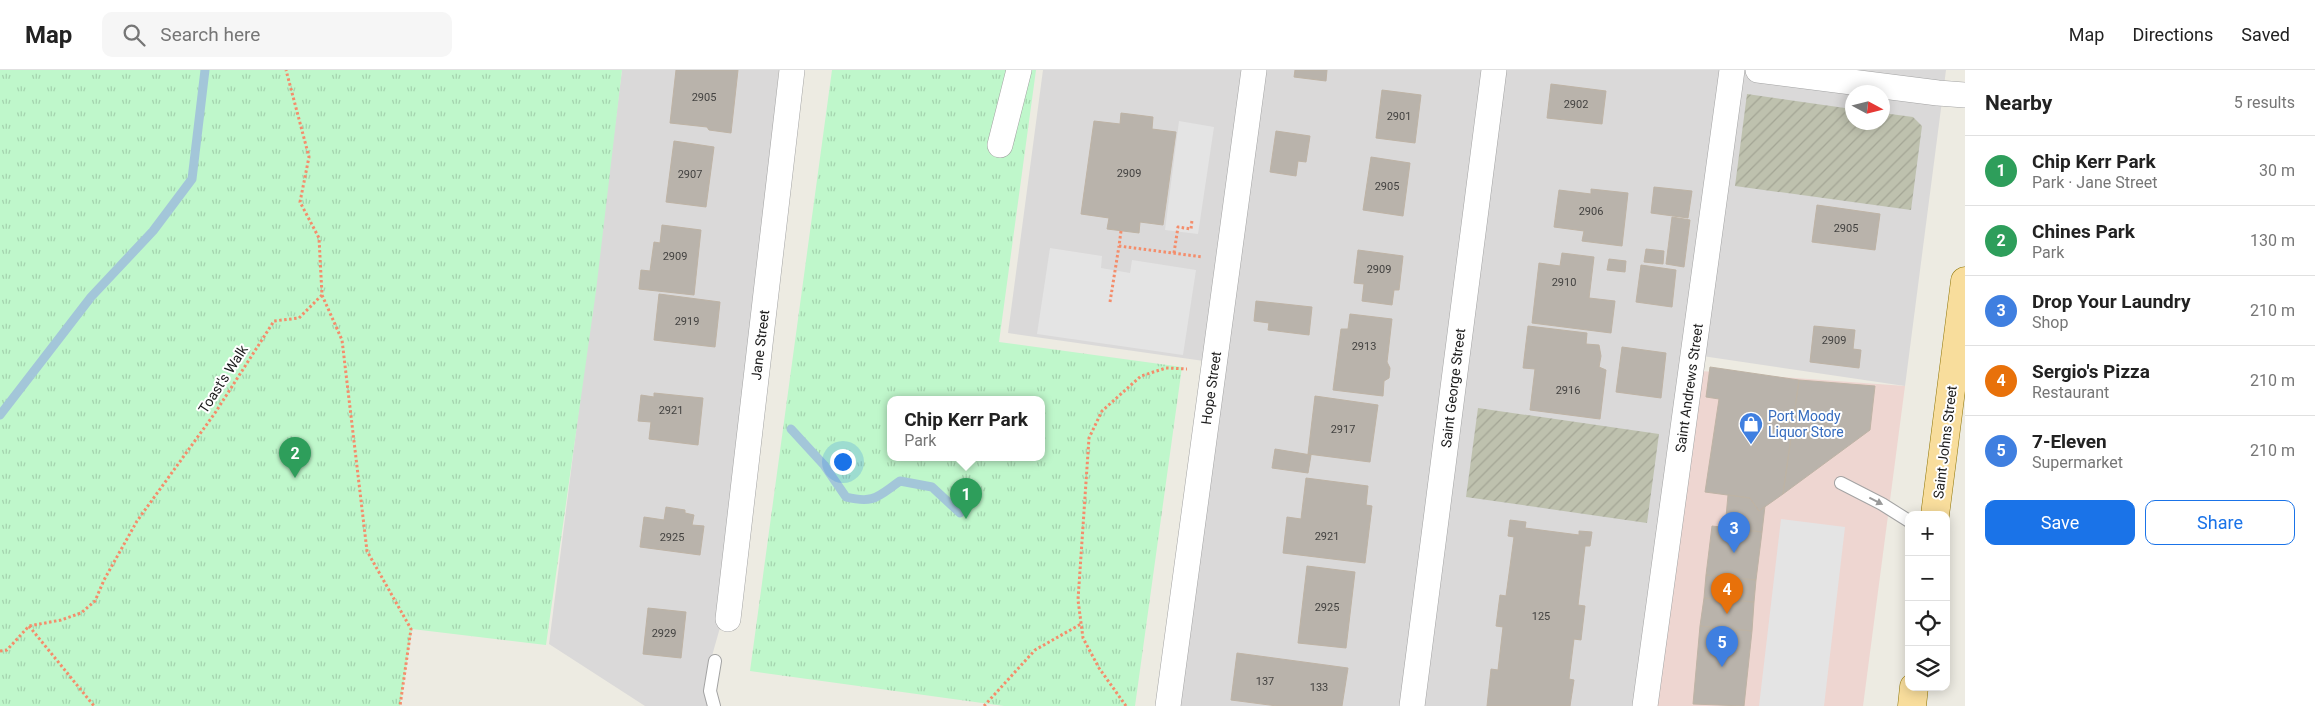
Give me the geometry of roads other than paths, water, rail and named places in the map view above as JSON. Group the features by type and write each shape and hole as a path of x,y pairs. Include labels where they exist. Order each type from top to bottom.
{"main road":[{"name":"Saint Johns Street","path":"1936,511 1965,281"},
{"path":"1912,706 1914,691"}],"street":[{"name":"Jane Street","path":"728,619 792,70"},
{"path":"1000,145 1019,70"},
{"name":"Hope Street","path":"1168,706 1254,70"},
{"name":"Saint George Street","path":"1412,706 1494,70"},
{"name":"Saint Andrews Street","path":"1646,706 1732,70"},
{"path":"1758,70 1938,93 1965,94"}],"lane":[{"path":"1841,483 1882,504 1905,518"},
{"path":"714,706 710,691 715,662"}],"waterway":[{"path":"0,415 91,297 153,231 192,179 205,70"},
{"path":"791,429 824,465 846,497 863,500 875,498 900,481 932,487 960,513"}],"place":[{"name":"Port Moody Liquor Store","path":"1751,445"},
{"name":"Chines Park","path":"295,478"},
{"name":"Chip Kerr Park","path":"966,519"},
{"name":"Drop Your Laundry","path":"1734,553"},
{"name":"Sergio's Pizza","path":"1727,614"},
{"name":"7-Eleven","path":"1722,667"}]}
